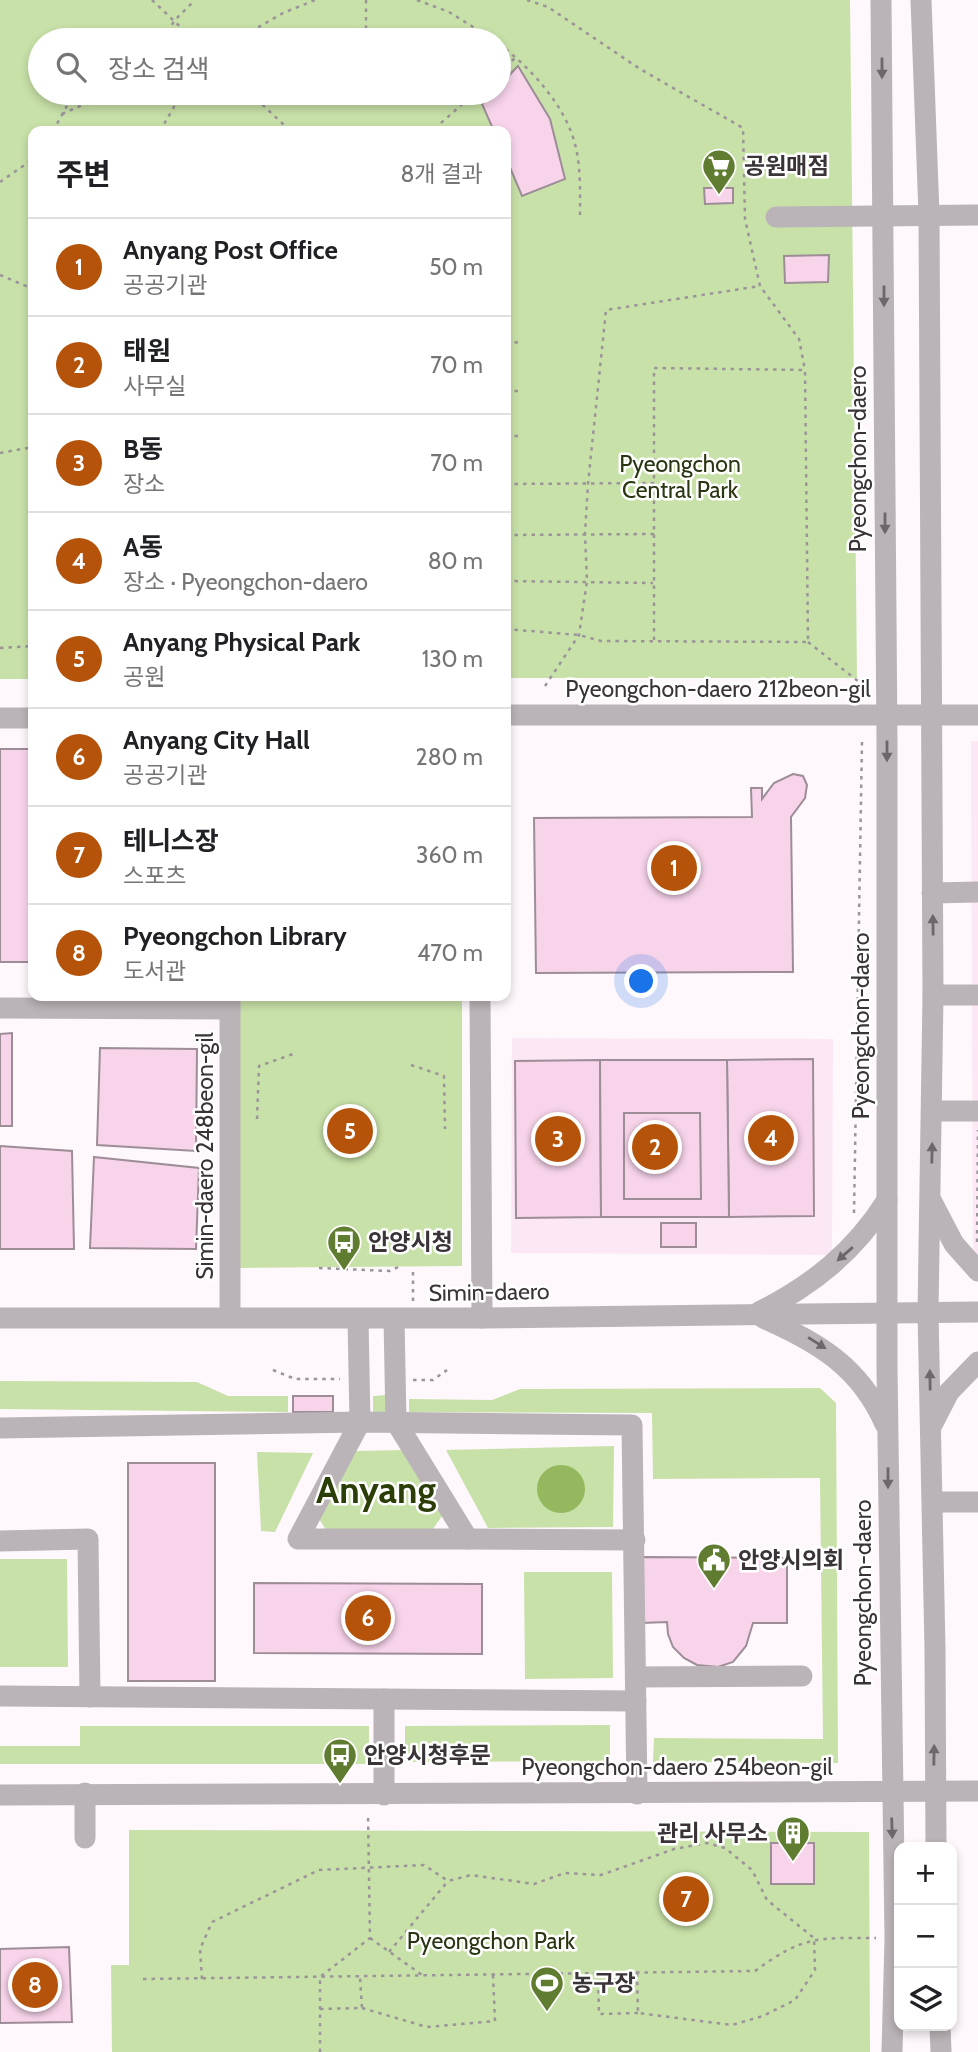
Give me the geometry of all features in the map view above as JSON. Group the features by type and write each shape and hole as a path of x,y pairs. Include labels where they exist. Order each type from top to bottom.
{"street":[{"name":"Pyeongchon-daero","path":"881,0 887,1312 894,1905"},
{"path":"921,0 929,214 933,1111 928,1312 933,1502 936,1842"},
{"path":"776,217 978,215"},
{"name":"Pyeongchon-daero 212beon-gil","path":"511,715 978,715"},
{"path":"0,718 28,718"},
{"path":"932,893 978,892"},
{"path":"933,995 978,995"},
{"path":"480,1001 482,1318"},
{"path":"0,1008 230,1002"},
{"name":"Simin-daero 248beon-gil","path":"230,1002 230,1316"},
{"path":"933,1111 978,1111"},
{"path":"931,1199 954,1244 977,1270"},
{"path":"755,1314 797,1293 853,1247 887,1200"},
{"name":"Simin-daero","path":"0,1318 230,1316 394,1319 978,1312"},
{"path":"755,1314 814,1341 852,1370 876,1402 888,1429"},
{"path":"358,1319 360,1422 298,1539 635,1540"},
{"path":"394,1319 396,1422 468,1539"},
{"path":"931,1427 949,1392 978,1362"},
{"path":"0,1428 360,1422 632,1424 637,1794"},
{"path":"933,1502 978,1502"},
{"path":"0,1541 88,1539 90,1697"},
{"path":"636,1677 802,1676"},
{"path":"0,1696 636,1701"},
{"path":"376,1796 384,1699"},
{"name":"Pyeongchon-daero 254beon-gil","path":"0,1795 85,1793 376,1796 978,1791"},
{"path":"85,1793 85,1838"},
{"name":"Pyeongchon-daero","path":"892,2052 894,1968"},
{"path":"940,2031 941,2052"}],"path":[{"path":"152,0 181,28"},
{"path":"170,28 195,0"},
{"path":"257,28 315,0"},
{"path":"366,0 366,28"},
{"path":"417,0 449,12 475,28"},
{"path":"527,0 548,7 640,69 743,128 745,219 760,286 799,340 805,370 808,642"},
{"path":"511,53 564,117 576,147 580,219"},
{"path":"511,61 516,57"},
{"path":"55,126 67,105"},
{"path":"62,114 83,105"},
{"path":"163,126 175,105"},
{"path":"263,105 284,125"},
{"path":"440,123 461,105"},
{"path":"0,182 28,162"},
{"path":"0,275 28,287"},
{"path":"545,686 579,635 587,581 584,534 587,484 599,400 606,310 760,286"},
{"path":"511,342 522,342"},
{"path":"654,641 654,368 805,370"},
{"path":"511,391 522,391"},
{"path":"511,436 523,436"},
{"path":"0,453 28,448"},
{"path":"511,484 654,483"},
{"path":"511,535 654,534"},
{"path":"511,581 654,583"},
{"path":"511,629 579,635 601,641 808,642 863,685"},
{"path":"0,649 28,646"},
{"path":"853,1247 862,741"},
{"path":"257,1119 258,1066 296,1053"},
{"path":"411,1065 444,1076 445,1129"},
{"path":"977,1270 978,1130"},
{"path":"318,1268 379,1272 398,1267"},
{"path":"273,1370 295,1379 351,1379"},
{"path":"410,1380 433,1380 447,1370"},
{"path":"370,1938 369,1866 376,1796"},
{"path":"389,1952 448,1881 471,1875 534,1884 565,1873 601,1875 674,1849 707,1843 725,1848 752,1870 767,1900 814,1938 815,1970 795,2000 763,2016 732,2025 638,2014 599,2014 598,1973"},
{"path":"202,1979 200,1949 212,1922 319,1870 424,1866 448,1881"},
{"path":"370,1938 422,1976"},
{"path":"320,1977 370,1938"},
{"path":"143,1979 755,1971 782,1951 814,1938 894,1938"},
{"path":"637,1973 638,2014"},
{"path":"320,2009 362,2008 427,2027 495,2021 492,1975"},
{"path":"360,1976 362,2008"},
{"path":"320,1977 320,2052"}],"shaded area":[{"path":"971,741 978,741 978,1267 973,1267"},
{"path":"512,1038 833,1039 832,1255 511,1253"},
{"path":"561,1465 578,1472 585,1489 578,1506 561,1513 544,1506 537,1489 544,1472"}],"green space":[{"name":"Pyeongchon Central Park","path":"0,0 850,0 857,678 511,678 511,126 28,126 28,679 0,679"},
{"path":"237,1001 462,1001 462,1266 239,1268"},
{"path":"0,1381 197,1382 228,1396 288,1396 288,1412 0,1409"},
{"path":"820,1388 836,1403 838,1763 653,1762 654,1738 823,1739 820,1478 653,1479 652,1413 409,1412 409,1399 492,1400 520,1389"},
{"path":"386,1395 386,1413 373,1413 373,1396"},
{"path":"614,1446 613,1527 488,1528 446,1450"},
{"path":"405,1450 442,1516 433,1529 326,1530 318,1517 356,1451"},
{"path":"257,1452 313,1453 275,1532 261,1531"},
{"path":"0,1559 67,1559 68,1667 0,1667"},
{"path":"524,1572 612,1572 613,1678 525,1679"},
{"path":"610,1725 610,1761 405,1762 405,1726"},
{"path":"80,1726 369,1726 369,1764 0,1764 0,1746 80,1746"},
{"name":"Pyeongchon Park","path":"129,1830 869,1832 870,2052 112,2052 111,1965 129,1965"}],"building":[{"path":"518,66 550,119 565,179 522,196 511,170 511,126 492,126 482,105 511,105 511,73"},
{"name":"공원매점","path":"704,188 733,188 733,203 705,204"},
{"path":"829,255 828,282 785,283 784,256"},
{"path":"0,749 28,749 28,962 0,962"},
{"path":"793,774 803,776 807,785 805,798 791,817 793,972 536,973 534,818 752,817 751,788 762,788 762,799 774,783"},
{"path":"12,1033 12,1126 0,1126 0,1034"},
{"path":"100,1048 197,1049 196,1151 97,1145"},
{"path":"813,1059 814,1216 729,1217 727,1060"},
{"path":"600,1060 601,1217 516,1218 515,1061"},
{"path":"600,1060 727,1060 729,1217 601,1217"},
{"path":"624,1113 700,1113 701,1199 624,1199"},
{"path":"0,1146 72,1151 74,1249 0,1249"},
{"path":"94,1157 199,1168 196,1249 90,1248"},
{"path":"661,1223 696,1223 696,1247 661,1247"},
{"path":"293,1396 333,1396 333,1412 293,1412"},
{"path":"128,1463 215,1463 215,1681 128,1681"},
{"name":"안양시의회","path":"641,1557 787,1558 787,1623 753,1623 746,1646 733,1662 718,1667 697,1665 684,1658 673,1647 667,1622 642,1623"},
{"path":"254,1583 482,1584 482,1654 254,1653"},
{"name":"관리 사무소","path":"771,1843 814,1843 814,1884 771,1884"},
{"path":"69,1947 72,2022 0,2023 0,1949"}],"place":[{"name":"공원매점","path":"719,196"},
{"name":"Anyang Post Office","path":"674,868"},
{"name":"Anyang Physical Park","path":"350,1131"},
{"name":"A동","path":"771,1138"},
{"name":"B동","path":"558,1139"},
{"name":"태원","path":"655,1147"},
{"name":"안양시청","path":"344,1272"},
{"name":"안양시의회","path":"714,1590"},
{"name":"Anyang City Hall","path":"368,1618"},
{"name":"안양시청후문","path":"340,1785"},
{"name":"관리 사무소","path":"793,1863"},
{"name":"테니스장","path":"686,1899"},
{"name":"Pyeongchon Library","path":"35,1985"},
{"name":"농구장","path":"547,2013"}],"district":[{"name":"Anyang","path":"376,1490"}]}
